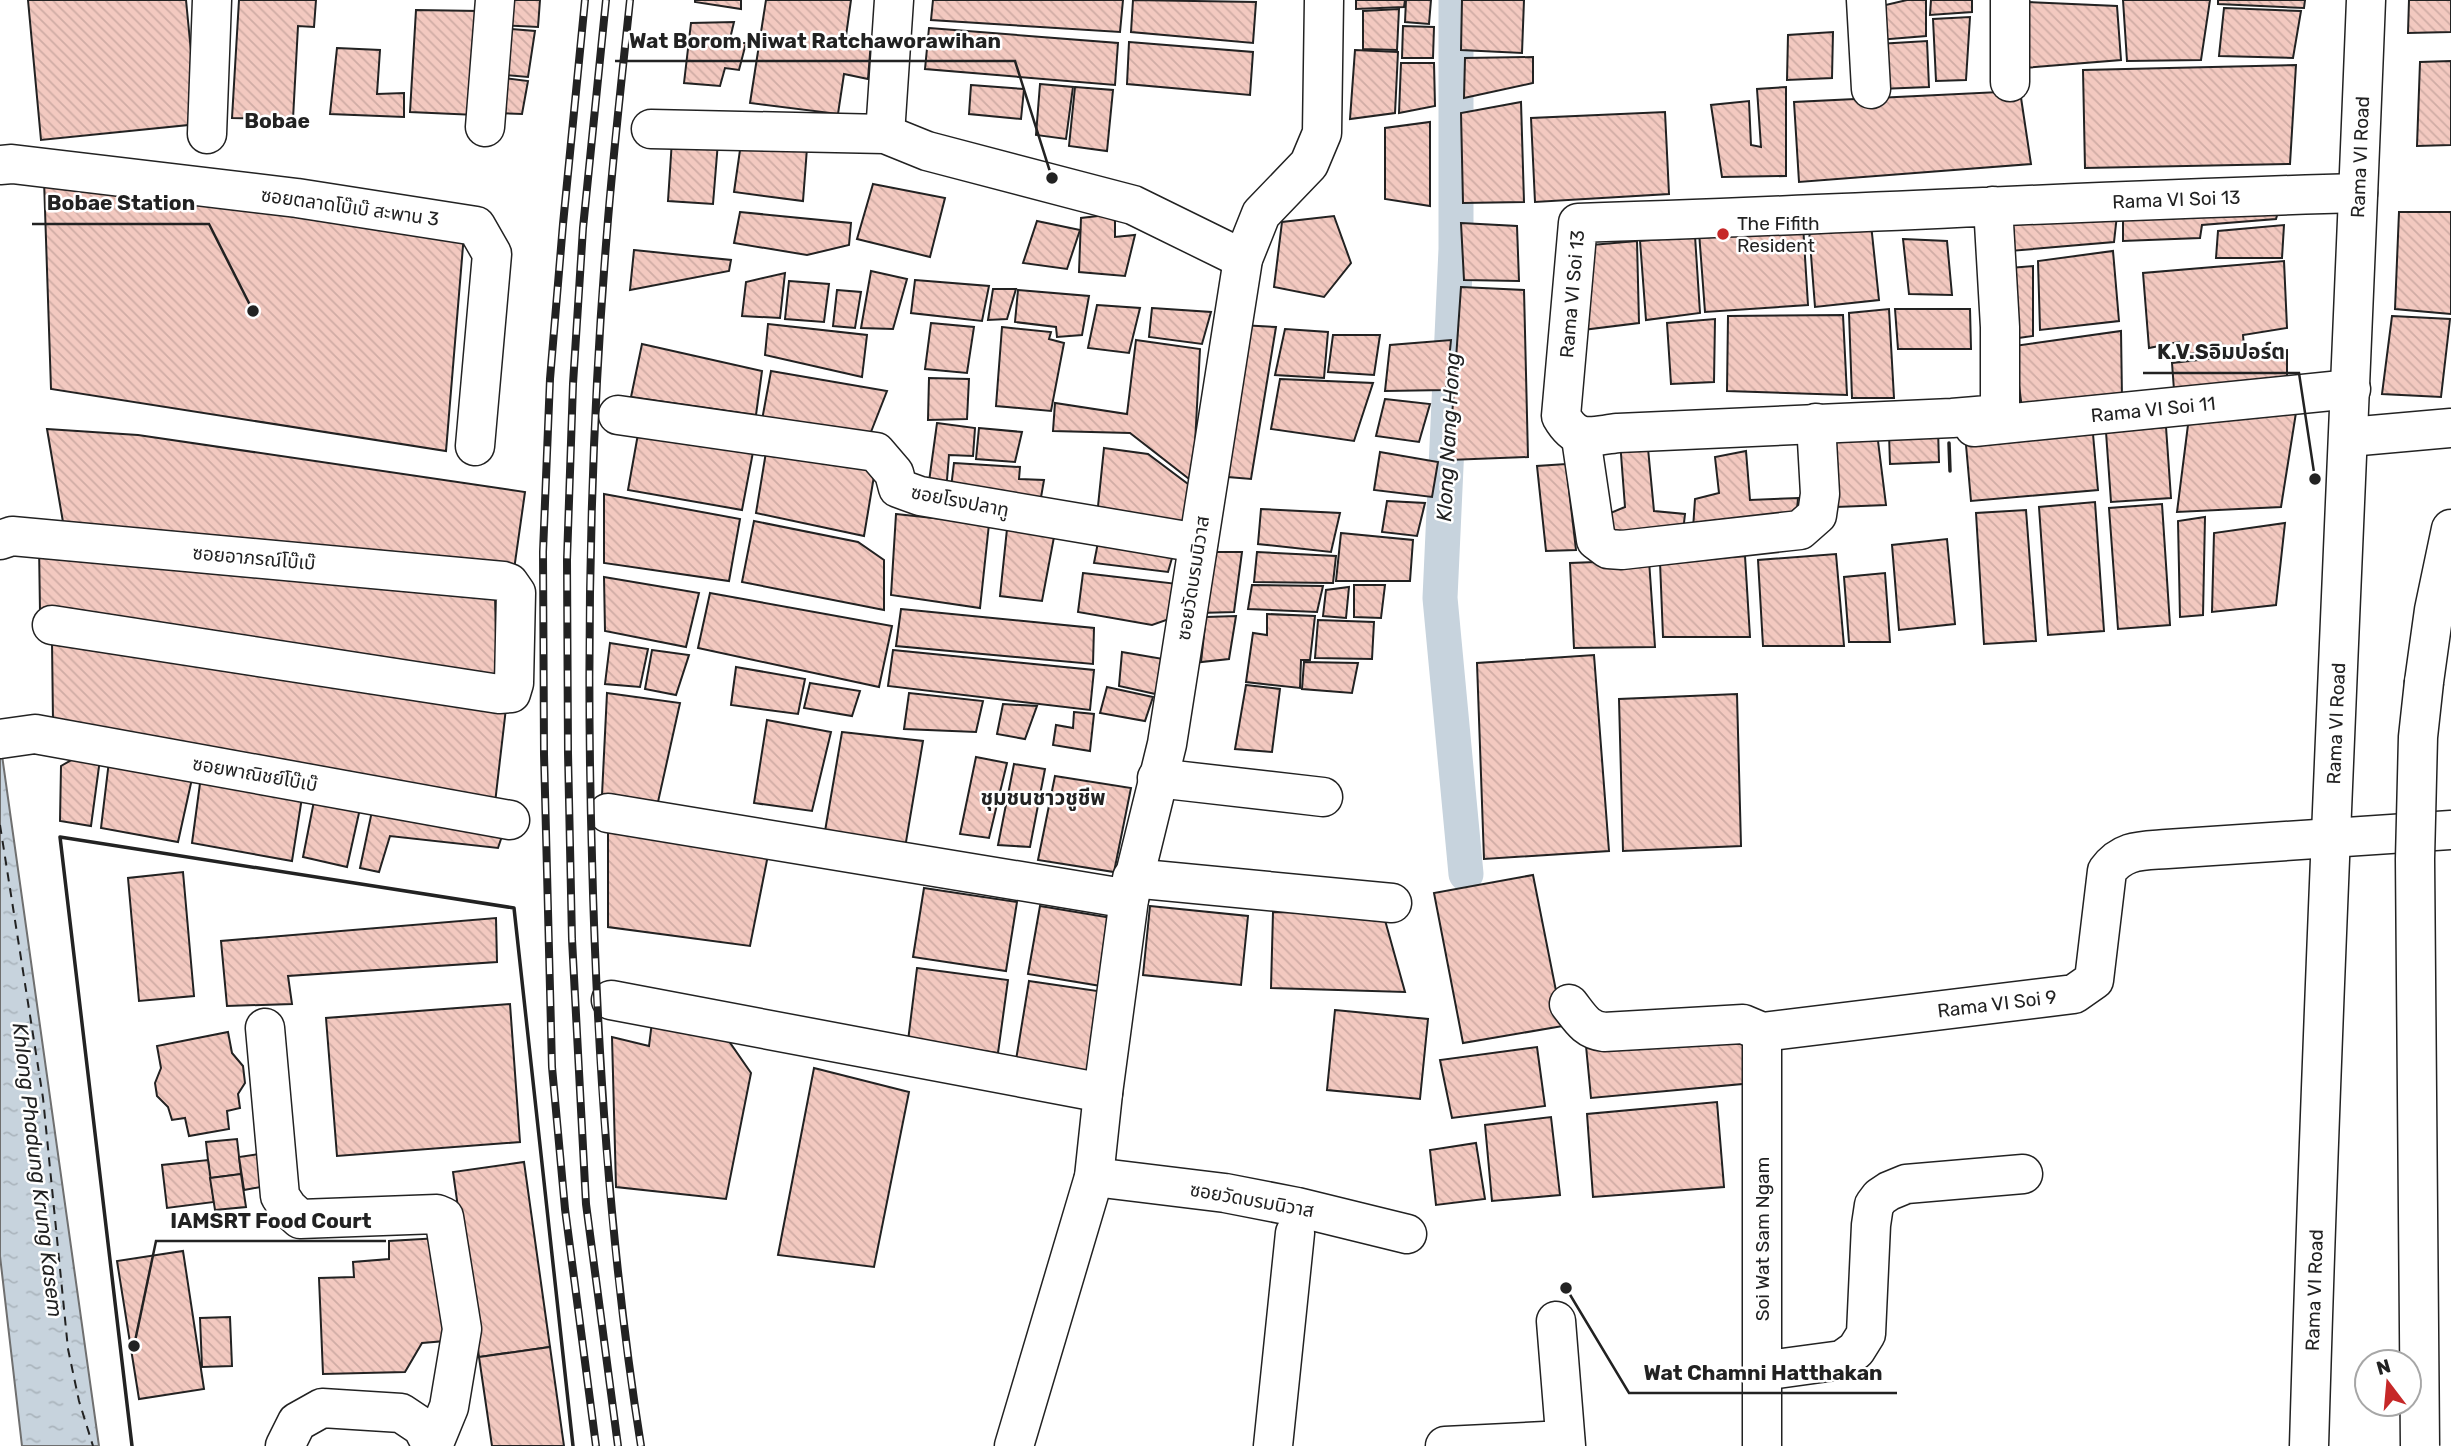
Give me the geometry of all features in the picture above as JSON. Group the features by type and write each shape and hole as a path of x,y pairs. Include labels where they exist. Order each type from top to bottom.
{"main road":[{"path":"207,134 212,0"},
{"path":"485,127 495,0"},
{"path":"885,134 894,0"},
{"name":"ซอยวัดบรมนิวาส","path":"1014,1446 1094,1177 1130,889 1167,744 1243,259 1261,214 1309,164 1322,133 1324,0"},
{"path":"1866,0 1871,89"},
{"path":"2010,0 2010,82"},
{"name":"Rama VI Road","path":"2309,1446 2330,837 2366,0"},
{"path":"651,129 885,134 927,151 1113,198 1133,205 1243,259"},
{"name":"ซอยตลาดโบ๊เบ๊ สะพาน 3","path":"0,165 12,164 283,197 476,226 492,254 475,446"},
{"name":"Rama VI Soi 13","path":"1816,424 1820,494 1817,514 1800,530 1622,550 1608,549 1596,540 1581,438 1569,430 1561,416 1578,223 2358,193"},
{"path":"1581,438 1618,433 2000,414 2000,327 1993,206"},
{"name":"Rama VI Soi 11","path":"1955,429 2351,389"},
{"name":"ซอยโรงปลาทู","path":"618,415 876,452 894,473 898,488 920,496 1198,542"},
{"path":"2349,437 2451,428"},
{"path":"2420,1446 2416,790 2424,682 2434,610 2451,528"},
{"name":"ซอยอาภรณ์โบ๊เบ๊","path":"0,540 12,536 503,581 509,583 516,593 514,684 511,693 504,694 52,625"},
{"name":"ซอยพาณิชย์โบ๊เบ๊","path":"3,738 35,734 510,820"},
{"path":"1157,778 1323,797"},
{"path":"608,813 1130,889 1392,903"},
{"name":"Rama VI Soi 9","path":"1569,1004 1584,1025 1593,1031 1743,1024 1762,1032 2074,994 2094,980 2107,871 2116,859 2126,854 2148,850 2451,830"},
{"path":"611,999 1103,1093"},
{"path":"265,1028 280,1196 288,1208 299,1219 436,1214 444,1217 462,1329 449,1407 433,1446"},
{"name":"Soi Wat Sam Ngam","path":"1762,1032 1762,1446"},
{"path":"1762,1371 1842,1360 1856,1350 1866,1334 1871,1225 1874,1205 1880,1197 1906,1184 2023,1174"},
{"name":"ซอยวัดบรมนิวาส","path":"1094,1177 1225,1193 1297,1207 1407,1234"},
{"name":"ซอยวัดบรมนิวาส","path":"1273,1446 1295,1233"},
{"path":"1446,1446 1565,1443 1556,1321"},
{"path":"285,1446 298,1422 322,1408 401,1413 422,1427 433,1446"}],"water":[{"name":"Khlong Phadung Krung Kasem","path":"0,741 99,1446 22,1446 0,1256"}],"building":[{"path":"28,0 186,0 198,124 41,140"},
{"path":"239,0 316,0 314,27 298,26 293,119 232,118"},
{"path":"501,0 540,0 538,27 500,25"},
{"path":"741,0 741,9 695,2"},
{"path":"766,0 851,0 846,36 871,41 868,79 844,74 838,114 750,103"},
{"path":"933,0 1123,0 1120,32 931,20"},
{"path":"1133,0 1256,2 1253,43 1131,32"},
{"path":"1356,0 1405,0 1404,7 1356,9"},
{"path":"1406,0 1431,0 1429,24 1405,22"},
{"path":"1462,0 1524,0 1522,53 1461,50"},
{"path":"1907,0 1926,0 1926,36 1878,40 1877,7"},
{"path":"1931,0 1972,0 1972,12 1930,15"},
{"path":"2123,0 2210,0 2201,60 2127,61"},
{"path":"2218,0 2305,0 2304,8 2218,4"},
{"path":"2409,0 2451,0 2451,32 2408,33"},
{"path":"2026,2 2117,6 2121,60 2024,68"},
{"path":"2224,8 2301,11 2293,58 2219,56"},
{"path":"1399,9 1397,50 1363,49 1363,11"},
{"path":"416,10 479,11 476,115 410,112"},
{"path":"1970,17 1966,80 1936,81 1933,19"},
{"path":"734,22 729,43 746,43 739,70 725,68 720,86 684,83 691,23"},
{"path":"1403,26 1434,27 1433,58 1402,58"},
{"path":"497,28 535,31 528,77 494,74"},
{"path":"929,28 1118,43 1115,85 925,69"},
{"path":"1833,32 1832,78 1787,80 1788,35"},
{"path":"1927,41 1929,87 1880,89 1878,44"},
{"path":"1129,42 1253,52 1250,95 1127,84"},
{"path":"337,48 380,50 377,94 404,93 404,117 330,114"},
{"path":"1355,50 1398,52 1395,113 1350,119"},
{"path":"1533,57 1533,83 1464,98 1465,58"},
{"path":"2451,61 2451,145 2417,146 2420,62"},
{"path":"1401,63 1434,63 1435,106 1399,113"},
{"path":"2296,65 2290,164 2085,168 2083,70"},
{"path":"495,77 528,81 522,114 493,113"},
{"path":"1040,84 1073,87 1066,139 1036,135"},
{"path":"971,85 1024,89 1021,119 969,114"},
{"path":"1075,87 1113,90 1107,151 1069,146"},
{"path":"1786,87 1786,176 1722,177 1711,105 1749,101 1751,145 1761,147 1757,89"},
{"path":"2020,91 2031,164 1799,182 1794,102"},
{"path":"1521,102 1524,202 1463,203 1461,113"},
{"path":"1665,112 1669,194 1535,202 1531,118"},
{"path":"1430,122 1430,206 1385,199 1385,128"},
{"path":"672,140 718,142 713,204 668,201"},
{"path":"741,143 807,148 803,201 734,192"},
{"path":"44,180 464,234 446,451 51,389"},
{"path":"873,184 945,198 930,257 857,239"},
{"path":"2280,205 2276,219 2202,225 2200,238 2123,241 2123,214"},
{"path":"740,212 851,223 849,245 807,255 734,243"},
{"path":"2399,212 2451,212 2451,314 2395,309"},
{"path":"1115,214 1115,237 1135,235 1125,276 1079,272 1081,218"},
{"path":"2117,215 2114,242 2010,251 2008,219"},
{"path":"1334,216 1351,263 1324,297 1274,287 1282,222"},
{"path":"1037,221 1080,230 1067,269 1023,263"},
{"path":"1461,223 1517,226 1519,281 1464,280"},
{"path":"1871,224 1879,300 1815,307 1809,229"},
{"path":"1803,225 1808,305 1705,312 1699,232"},
{"path":"2284,225 2282,258 2216,258 2218,231"},
{"path":"1695,236 1700,313 1646,320 1640,241"},
{"path":"1903,239 1947,241 1952,295 1909,294"},
{"path":"1637,241 1639,323 1574,331 1580,246"},
{"path":"634,250 731,260 729,271 630,290"},
{"path":"2113,251 2119,321 2040,330 2038,261"},
{"path":"2284,261 2287,328 2243,335 2244,347 2181,355 2179,342 2149,348 2143,273"},
{"path":"2033,266 2033,336 2011,339 2010,268"},
{"path":"871,271 907,279 893,329 861,328"},
{"path":"785,273 780,318 742,316 746,282"},
{"path":"915,280 989,286 982,321 911,313"},
{"path":"789,281 829,284 824,322 785,319"},
{"path":"1461,287 1524,290 1528,457 1449,460"},
{"path":"993,289 1016,289 1007,319 988,320"},
{"path":"837,290 861,292 855,328 833,326"},
{"path":"1018,290 1089,296 1082,335 1057,337 1056,327 1015,322"},
{"path":"1097,305 1140,308 1129,353 1088,348"},
{"path":"1152,308 1211,312 1202,344 1149,337"},
{"path":"1889,309 1894,398 1852,398 1849,313"},
{"path":"1895,309 1970,309 1971,349 1898,349"},
{"path":"1843,315 1847,395 1727,391 1728,316"},
{"path":"2392,316 2450,319 2441,397 2382,394"},
{"path":"1715,319 1714,382 1671,384 1667,323"},
{"path":"931,323 974,327 967,373 925,369"},
{"path":"768,324 867,335 862,377 765,355"},
{"path":"1240,325 1276,327 1251,479 1216,476"},
{"path":"1002,327 1051,332 1049,339 1064,343 1051,411 996,406"},
{"path":"1285,329 1328,332 1324,378 1275,375"},
{"path":"2121,331 2122,398 2022,409 2014,346"},
{"path":"1333,335 1380,335 1374,375 1328,372"},
{"path":"1136,340 1200,349 1193,482 1130,433 1053,431 1055,403 1127,414"},
{"path":"1451,340 1446,390 1385,391 1390,345"},
{"path":"642,344 762,371 756,415 631,397"},
{"path":"2287,350 2287,380 2174,390 2172,363"},
{"path":"771,371 887,391 869,437 762,420"},
{"path":"929,378 969,379 967,419 928,420"},
{"path":"1280,379 1373,383 1354,441 1271,429"},
{"path":"1385,399 1430,404 1419,442 1376,436"},
{"path":"2298,400 2281,507 2177,512 2190,409"},
{"path":"937,423 975,428 973,456 949,455 946,492 928,489"},
{"path":"2166,427 2171,498 2111,502 2106,432"},
{"path":"979,428 1022,432 1015,462 976,459"},
{"path":"47,429 138,435 525,492 513,577 63,522"},
{"path":"1938,429 1939,462 1890,464 1889,434"},
{"path":"1877,433 1886,505 1836,507 1834,438"},
{"path":"638,434 753,452 742,510 628,490"},
{"path":"2093,434 2098,490 1971,501 1966,445"},
{"path":"1647,438 1654,511 1685,514 1683,532 1607,536 1603,516 1625,507 1620,441"},
{"path":"1104,448 1148,454 1192,487 1187,531 1097,516"},
{"path":"1746,451 1750,500 1798,498 1796,522 1693,529 1695,499 1719,493 1715,457"},
{"path":"766,452 875,470 864,536 756,513"},
{"path":"1380,452 1438,462 1432,497 1374,490"},
{"path":"954,463 1020,467 1019,479 1044,480 1039,509 950,496"},
{"path":"1566,464 1576,550 1546,551 1537,466"},
{"path":"604,494 740,519 729,581 604,563"},
{"path":"1387,501 1425,503 1417,536 1382,532"},
{"path":"2095,502 2104,631 2048,635 2039,507"},
{"path":"2162,504 2170,625 2118,629 2109,508"},
{"path":"1261,509 1340,513 1331,552 1258,544"},
{"path":"2026,510 2036,641 1984,644 1976,513"},
{"path":"896,514 989,524 980,608 891,595"},
{"path":"2205,517 2203,615 2180,617 2178,521"},
{"path":"754,521 858,542 884,560 884,610 742,582"},
{"path":"2285,523 2276,605 2212,612 2214,533"},
{"path":"1007,529 1054,537 1042,601 1000,596"},
{"path":"1341,533 1413,540 1410,581 1336,581"},
{"path":"1099,537 1176,544 1168,572 1094,563"},
{"path":"1947,539 1955,624 1899,630 1892,545"},
{"path":"39,545 495,595 497,681 40,612"},
{"path":"1207,552 1242,552 1234,612 1199,613"},
{"path":"1257,552 1336,556 1333,583 1254,582"},
{"path":"1836,554 1844,646 1763,646 1758,560"},
{"path":"1745,556 1750,637 1663,637 1660,562"},
{"path":"1649,560 1655,647 1574,648 1570,563"},
{"path":"1083,573 1178,584 1172,618 1152,625 1078,612"},
{"path":"1885,573 1890,642 1849,642 1844,577"},
{"path":"604,577 699,593 686,647 605,631"},
{"path":"1252,585 1323,586 1317,612 1248,609"},
{"path":"1354,585 1385,585 1381,618 1354,617"},
{"path":"1349,587 1346,618 1323,616 1326,590"},
{"path":"710,593 892,626 879,687 698,648"},
{"path":"901,609 1094,628 1093,664 896,646"},
{"path":"1267,614 1315,616 1310,660 1301,660 1300,688 1246,682 1253,633 1267,635"},
{"path":"1236,616 1229,659 1201,662 1206,617"},
{"path":"1318,620 1374,622 1372,659 1315,658"},
{"path":"52,642 506,708 495,803 53,721"},
{"path":"610,643 648,649 640,687 605,684"},
{"path":"652,650 689,655 676,695 645,689"},
{"path":"893,650 1094,670 1090,710 888,686"},
{"path":"1122,652 1169,660 1160,695 1119,686"},
{"path":"1594,655 1609,851 1484,859 1477,663"},
{"path":"1304,662 1358,663 1352,693 1302,689"},
{"path":"736,667 805,679 798,714 731,705"},
{"path":"810,683 860,691 852,716 804,708"},
{"path":"1246,685 1280,689 1272,752 1235,749"},
{"path":"1107,687 1153,697 1145,721 1100,713"},
{"path":"607,693 680,703 658,802 602,795"},
{"path":"909,693 983,701 976,732 904,729"},
{"path":"1737,694 1741,846 1623,851 1619,699"},
{"path":"1003,704 1037,706 1025,739 997,734"},
{"path":"1074,712 1094,714 1090,751 1053,745 1056,725 1073,728"},
{"path":"767,720 831,732 812,811 754,803"},
{"path":"842,732 923,741 905,848 824,837"},
{"path":"82,754 100,759 91,826 60,821 61,766"},
{"path":"976,757 1007,763 989,838 960,834"},
{"path":"109,761 193,774 178,842 101,828"},
{"path":"1014,764 1045,769 1030,847 998,845"},
{"path":"201,776 303,791 292,861 192,843"},
{"path":"1055,776 1131,788 1114,872 1038,860"},
{"path":"315,796 361,804 347,867 303,857"},
{"path":"372,811 504,830 498,848 390,836 379,872 360,868"},
{"path":"608,832 768,855 750,946 608,927"},
{"path":"183,872 194,996 139,1001 128,878"},
{"path":"1533,875 1563,1026 1463,1043 1434,893"},
{"path":"924,888 1017,902 1006,971 913,957"},
{"path":"1040,906 1118,919 1107,987 1028,974"},
{"path":"1150,906 1248,916 1241,985 1143,975"},
{"path":"1273,912 1383,913 1405,992 1271,988"},
{"path":"496,918 497,962 288,976 292,1004 227,1006 221,941"},
{"path":"917,968 1008,980 998,1053 908,1041"},
{"path":"1029,981 1111,993 1098,1073 1016,1060"},
{"path":"510,1004 520,1142 337,1156 326,1018"},
{"path":"1335,1010 1428,1019 1420,1099 1327,1090"},
{"path":"652,1022 726,1037 751,1073 726,1199 616,1187 612,1037 649,1046"},
{"path":"1748,1030 1753,1083 1591,1098 1586,1046"},
{"path":"228,1032 232,1053 243,1066 245,1083 238,1094 240,1108 227,1111 229,1129 189,1136 185,1118 172,1120 168,1107 157,1096 155,1083 161,1068 157,1046"},
{"path":"1537,1047 1545,1106 1452,1118 1440,1060"},
{"path":"814,1068 909,1092 874,1267 778,1255"},
{"path":"1717,1102 1724,1187 1593,1197 1587,1114"},
{"path":"1551,1117 1560,1195 1492,1201 1485,1125"},
{"path":"237,1139 241,1174 210,1178 206,1142"},
{"path":"1476,1143 1485,1199 1436,1205 1430,1150"},
{"path":"266,1153 271,1185 244,1190 239,1157"},
{"path":"208,1160 214,1202 167,1208 162,1165"},
{"path":"524,1162 550,1347 479,1357 453,1172"},
{"path":"241,1174 246,1207 215,1210 210,1178"},
{"path":"439,1238 445,1341 422,1343 405,1372 323,1374 319,1278 354,1277 353,1262 389,1259 389,1241"},
{"path":"183,1251 204,1389 139,1399 117,1261"},
{"path":"230,1317 232,1366 202,1367 200,1318"},
{"path":"550,1347 564,1446 492,1446 479,1357"}],"waterway":[{"name":"Klong Nang Hong","path":"1456,0 1456,249 1440,598 1466,874"}],"ferry route":[{"path":"0,825 43,1098 68,1349 79,1401 93,1446"}],"railway":[{"path":"585,0 550,379 543,552 544,754 552,1067 565,1209 596,1446"},
{"path":"606,0 583,228 573,384 567,560 568,753 572,939 586,1204 618,1446"},
{"path":"630,0 601,310 593,466 589,701 594,932 607,1153 621,1300 641,1446"}],"wall":[{"path":"1949,443 1950,471"},
{"path":"132,1446 60,837 514,908 573,1446"}],"place":[{"name":"Wat Borom Niwat Ratchaworawihan","path":"1052,178"},
{"name":"The Fifith Resident","path":"1723,234"},
{"name":"Bobae Station","path":"253,311"},
{"name":"K.V.Sอิมปอร์ต","path":"2315,479"},
{"name":"Wat Chamni Hatthakan","path":"1566,1288"},
{"name":"IAMSRT Food Court","path":"134,1346"}],"district":[{"name":"Bobae","path":"277,120"},
{"name":"ชุมชนชาวชูชีพ","path":"1043,797"}]}
